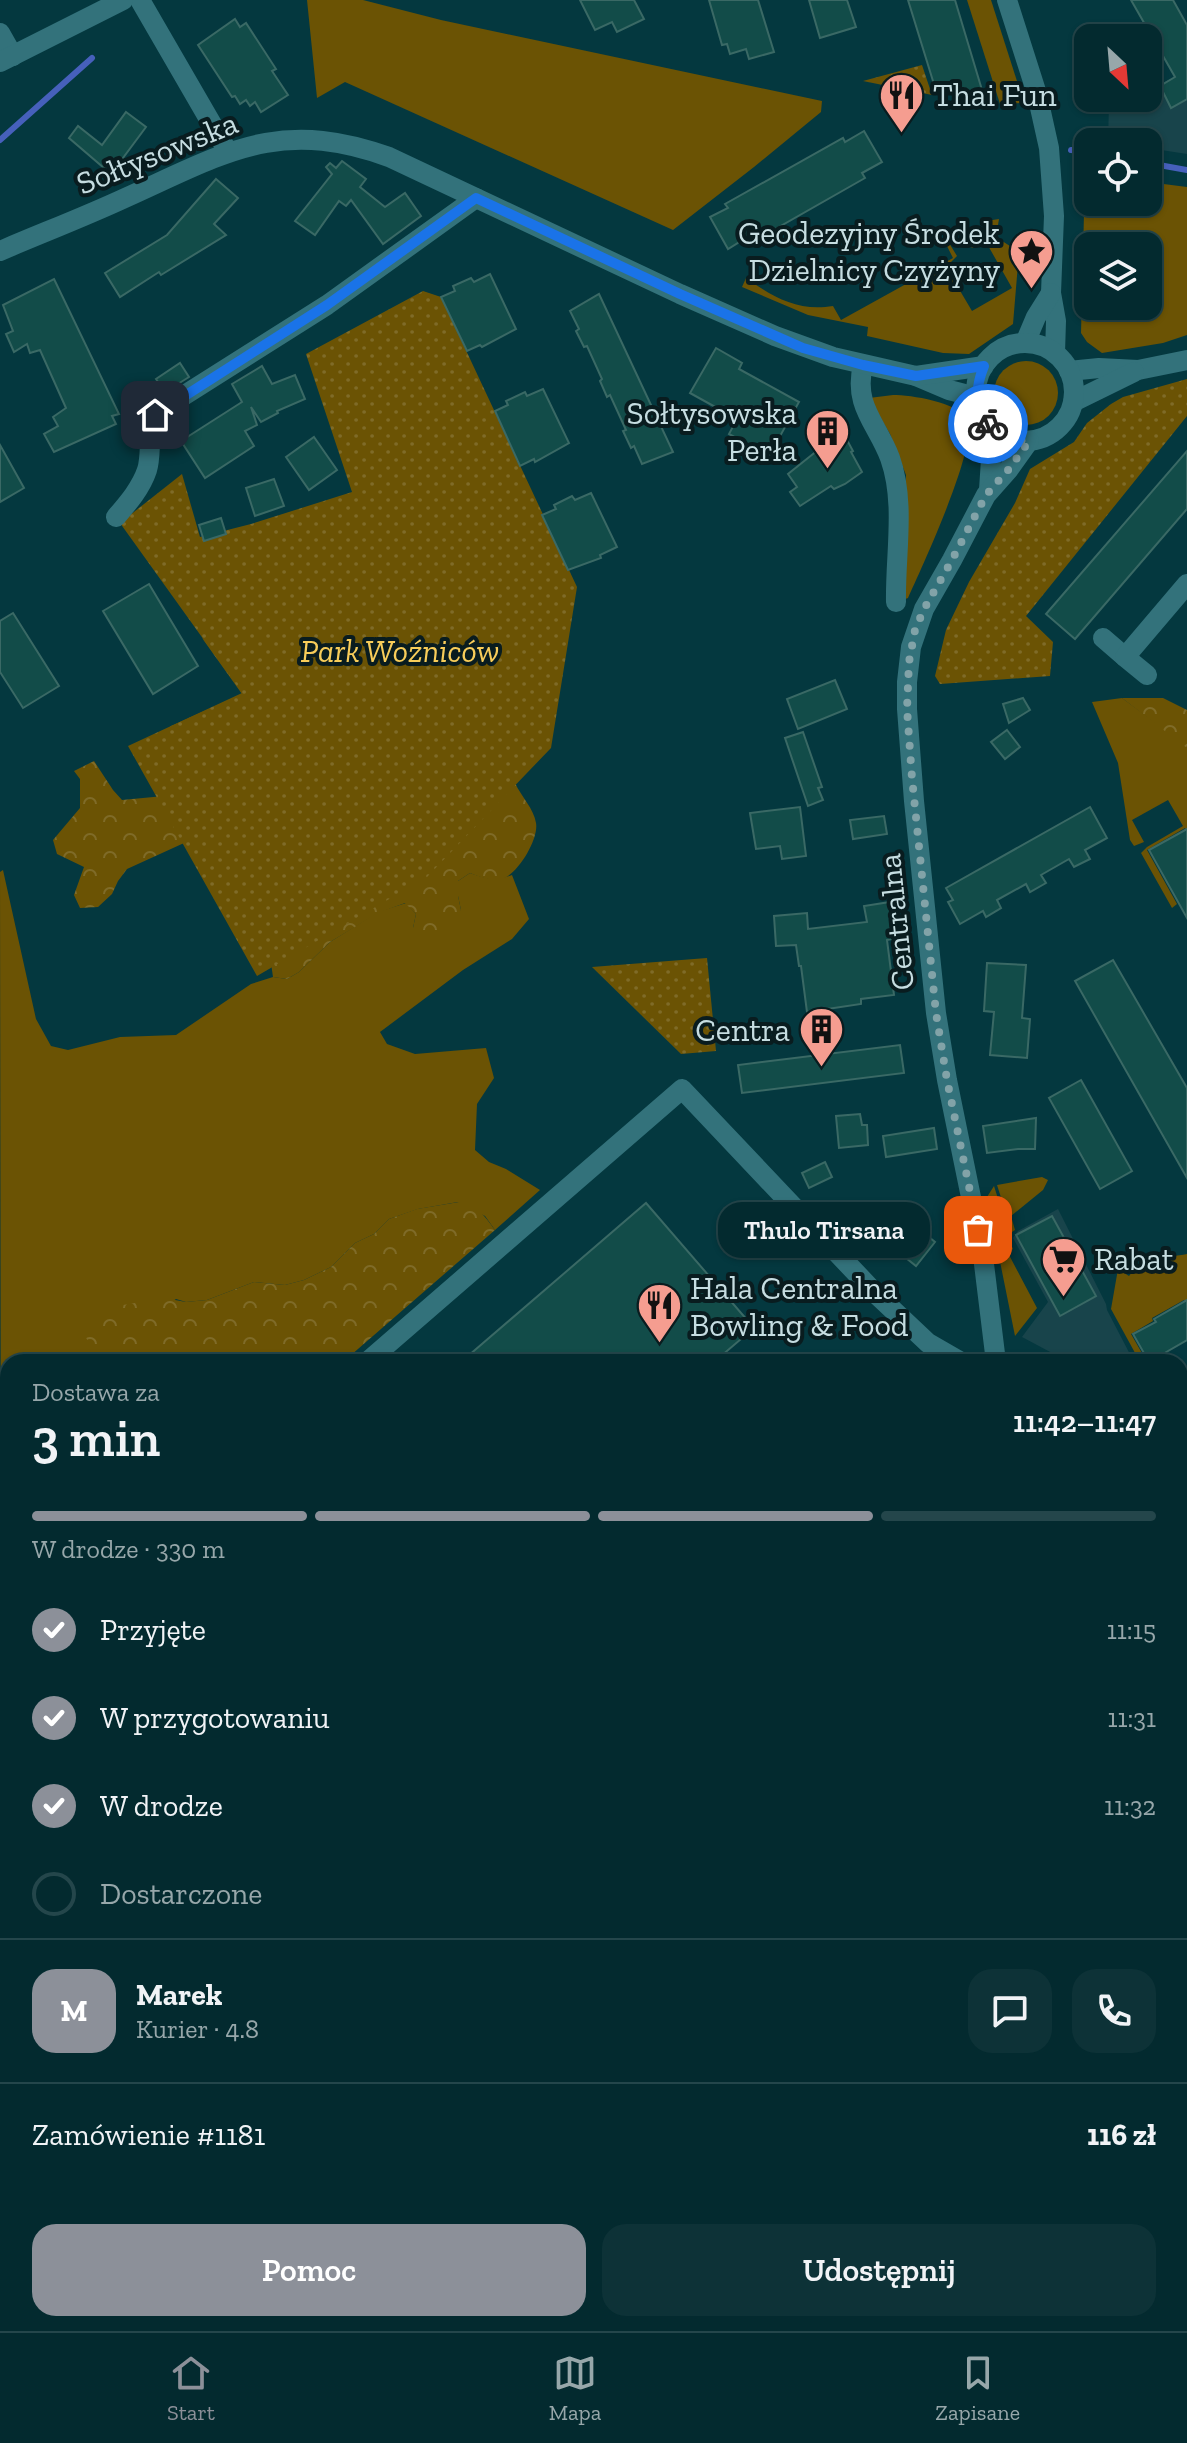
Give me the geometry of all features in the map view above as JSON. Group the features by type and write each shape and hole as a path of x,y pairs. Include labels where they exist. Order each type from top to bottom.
{"street":[{"path":"0,33 6,59 123,0"},
{"path":"140,0 228,152"},
{"path":"1007,0 1037,94 1049,148 1054,216 1051,293 1056,321 1055,353"},
{"name":"Sołtysowska","path":"0,251 228,152 263,142 327,140 389,157 680,294 803,348 916,376 976,397"},
{"path":"116,517 143,481 150,454 153,421 161,410 327,305 476,198"},
{"path":"1025,343 1051,293"},
{"path":"1025,343 1055,353 1073,379 1071,411 1062,424 1050,435 1029,441 1003,436 993,429 980,413 976,397 977,381 984,366 995,354 1009,346 1025,343"},
{"path":"1069,371 1099,368 1138,370 1187,360"},
{"path":"863,365 860,384 863,406 885,445 897,486 896,602"},
{"name":"Sołtysowska","path":"916,376 984,366"},
{"path":"1073,402 1138,370"},
{"name":"Centralna","path":"989,490 993,429"},
{"name":"Centralna","path":"995,1354 983,1256 936,1013 907,709 909,662 915,630 924,609 989,490 1029,441"},
{"path":"1125,657 1187,584"},
{"path":"1103,638 1147,675"},
{"path":"376,1354 682,1089 876,1294 928,1343 947,1354"}],"shaded area":[{"path":"1187,71 1187,154 1162,150 1162,128 1108,128 1109,112 1162,112 1162,83"},
{"path":"1058,1209 1130,1354 1054,1354 1022,1337 1048,1302 1013,1238 1018,1231"}],"green space":[{"path":"307,0 363,0 441,20 822,101 821,112 673,230 345,82 317,98"},
{"path":"967,0 991,0 1024,103 1000,104"},
{"path":"922,65 932,95 863,81"},
{"path":"1162,184 1187,187 1187,335 1163,343 1102,353 1081,333 1081,320 1162,320 1162,232 1084,232 1084,216 1162,216"},
{"path":"999,219 996,237 1019,252 1013,324 969,354 943,353 867,336 868,327 808,315 742,287 746,278 797,305 833,306 841,320 953,258 946,244 949,243 957,256 946,267 972,311 1012,288 986,242 972,248 964,233 974,246 993,234 986,221"},
{"name":"Park Woźniców","path":"423,291 441,297 577,587 551,748 427,877 257,976 128,746 242,693 120,523 182,474 200,537 352,492 306,354"},
{"path":"1020,361 1032,361 1049,370 1056,381 1056,405 1049,416 1032,425 1020,425 1008,420 999,411 994,399 994,387 999,375 1008,366"},
{"path":"1187,379 1187,416 1026,616 1053,642 1050,676 940,684 935,676 946,630 969,582 1015,503 1030,469 1074,442 1087,423 1123,397"},
{"path":"893,395 922,398 954,408 967,419 969,432 957,479 936,535 908,598 900,601 906,475 890,434 869,398"},
{"path":"202,638 263,687 195,838 127,869 112,894 98,907 80,908 74,895 84,867 57,854 53,840 80,808 80,779 74,771 94,761 122,800 164,796 163,735 171,726 242,694"},
{"path":"1122,698 1187,746 1187,831 1185,828 1147,850 1177,904 1172,908 1141,853 1183,826 1168,800 1132,820 1144,842 1134,846 1130,840 1118,763 1092,702"},
{"path":"1122,698 1163,698 1187,710 1187,748"},
{"path":"515,783 535,818 536,830 530,847 514,871 501,879 470,873 458,881 461,910 434,945 420,941 413,928 416,914 405,903 378,913 330,942 299,972 287,979 273,977 271,963"},
{"path":"3,870 36,1019 51,1046 68,1050 120,1037 176,1035 251,984 273,977 287,979 299,972 330,942 378,912 406,903 416,914 413,928 461,910 458,881 470,873 491,878 512,875 529,919 512,939 463,970 380,1032 387,1044 415,1054 486,1048 494,1078 477,1104 475,1150 489,1162 540,1190 495,1230 485,1216 458,1202 418,1209 389,1219 374,1234 355,1243 331,1267 304,1280 285,1285 254,1282 207,1300 186,1302 176,1299 101,1354 1,1354 0,872"},
{"path":"707,958 716,1051 681,1054 592,967"},
{"path":"1042,1177 1048,1180 1043,1190 1011,1216 1015,1230 1012,1232 997,1185"},
{"path":"994,1186 1013,1249 1008,1253 1037,1308 1015,1336 987,1197"},
{"path":"465,1203 484,1216 495,1230 352,1354 95,1354 83,1332 86,1323 123,1305 164,1298 186,1302 207,1300 254,1282 285,1285 304,1280 331,1267 355,1243 374,1234 389,1219 417,1209"},
{"path":"1187,1254 1187,1302 1184,1300 1152,1318 1153,1321 1131,1334 1142,1354 1136,1354 1111,1309 1118,1269 1129,1276 1141,1265"}],"building":[{"path":"580,0 634,0 644,19 617,32 612,22 595,30"},
{"path":"709,0 758,0 774,52 749,59 746,49 730,54 727,44 722,45"},
{"path":"809,0 847,0 856,27 820,38"},
{"path":"908,0 955,0 982,90 961,96 959,87 937,94"},
{"path":"1131,0 1173,0 1187,25 1187,99 1171,108 1162,85 1175,77 1162,54 1162,24 1145,24"},
{"path":"235,19 240,27 246,23 276,69 272,71 288,95 261,112 255,102 250,106 246,100 240,104 235,96 232,97 198,45"},
{"path":"126,112 146,127 111,174 69,138 78,126 102,145"},
{"path":"864,131 882,162 862,173 865,178 749,244 746,238 728,249 710,217 728,208 725,204 843,138 845,142"},
{"path":"342,161 366,179 360,187 385,207 405,193 421,216 383,244 351,200 346,206 339,201 315,235 295,221 332,174 326,167 330,163 336,168"},
{"path":"216,179 238,198 214,224 226,235 120,297 105,273 167,235"},
{"path":"490,274 516,329 482,347 480,345 467,351 441,297 455,291 453,286 471,278 474,282"},
{"path":"54,279 119,414 112,416 116,424 54,452 44,434 58,426 53,417 66,408 40,350 30,353 27,344 14,352 6,334 13,331 3,305"},
{"path":"599,294 673,452 642,464 623,431 626,430 610,395 607,397 600,381 602,379 587,346 584,347 576,331 579,329 570,311"},
{"path":"716,348 742,363 739,369 799,402 769,456 729,434 737,419 690,393"},
{"path":"180,363 189,377 165,392 156,379"},
{"path":"262,366 272,384 295,375 305,399 261,422 251,407 257,425 245,431 254,446 205,478 181,441 242,402 232,384"},
{"path":"543,389 569,443 535,462 534,459 520,466 495,411 508,405 506,401 525,392 527,396"},
{"name":"Sołtysowska Perła","path":"841,429 862,472 834,489 831,486 800,506 790,492 797,487 788,474 818,450 816,446"},
{"path":"314,437 337,470 309,490 286,457"},
{"path":"0,445 24,488 0,502"},
{"path":"1187,451 1187,509 1075,639 1046,614"},
{"path":"274,479 284,506 255,516 246,488"},
{"path":"591,493 617,547 600,555 601,558 568,570 542,515 556,509 554,505 572,496 575,500"},
{"path":"221,518 226,534 204,541 199,525"},
{"path":"149,584 198,666 153,694 103,611"},
{"path":"13,613 59,686 23,708 0,672 0,621"},
{"path":"835,680 847,709 798,729 787,699"},
{"path":"1023,698 1030,710 1009,723 1003,704"},
{"path":"1007,730 1020,747 1005,759 991,742"},
{"path":"803,732 822,787 818,788 823,800 808,806 785,738"},
{"path":"800,807 806,856 782,859 780,846 756,849 750,813"},
{"path":"1090,807 1107,838 1085,850 1090,859 1074,867 1069,859 1041,875 1046,883 1030,892 1026,884 997,900 1001,908 986,917 983,911 960,924 948,902 953,900 946,888"},
{"path":"884,816 887,834 853,839 850,820"},
{"path":"1187,829 1187,918 1149,850"},
{"path":"890,902 897,938 887,940 894,995 861,999 861,1004 807,1012 796,945 776,946 774,916 807,913 808,929 867,922 864,906"},
{"path":"1113,960 1187,1088 1187,1178 1075,981"},
{"path":"987,963 1026,965 1022,1018 1030,1019 1027,1058 990,1055 994,1012 984,1011"},
{"name":"Centra","path":"900,1045 904,1073 742,1093 738,1065"},
{"path":"1081,1080 1132,1171 1100,1189 1049,1098"},
{"path":"860,1114 862,1125 867,1125 868,1145 839,1148 836,1116"},
{"path":"1036,1118 1035,1149 987,1153 983,1126"},
{"path":"934,1128 937,1149 886,1157 883,1136"},
{"path":"825,1162 832,1177 809,1188 802,1173"},
{"path":"646,1203 754,1328 723,1354 470,1354"},
{"path":"1052,1216 1096,1296 1060,1316 1016,1235"},
{"path":"914,1225 935,1242 916,1266 895,1249"},
{"path":"1187,1300 1187,1340 1163,1354 1144,1354 1133,1334 1156,1322 1154,1319"}],"waterway":[{"path":"0,140 92,58"},
{"path":"1162,166 1187,170"}],"way so far":[{"path":"978,1230 936,1013 907,709 911,647 924,609 989,490 1029,441 1003,436 988,424"}],"place":[{"name":"Thai Fun","path":"902,134"},
{"name":"Geodezyjny Środek Dzielnicy Czyżyny","path":"1031,290"},
{"name":"Sołtysowska Perła","path":"828,470"},
{"name":"Centra","path":"821,1069"},
{"name":"Thulo Tirsana","path":"978,1230"},
{"name":"Rabat","path":"1063,1298"},
{"name":"Hala Centralna Bowling & Food","path":"659,1345"}],"route":[{"path":"155,415 327,305 476,198 803,348 916,376 984,366 977,381 976,397 980,413 988,424"}]}
